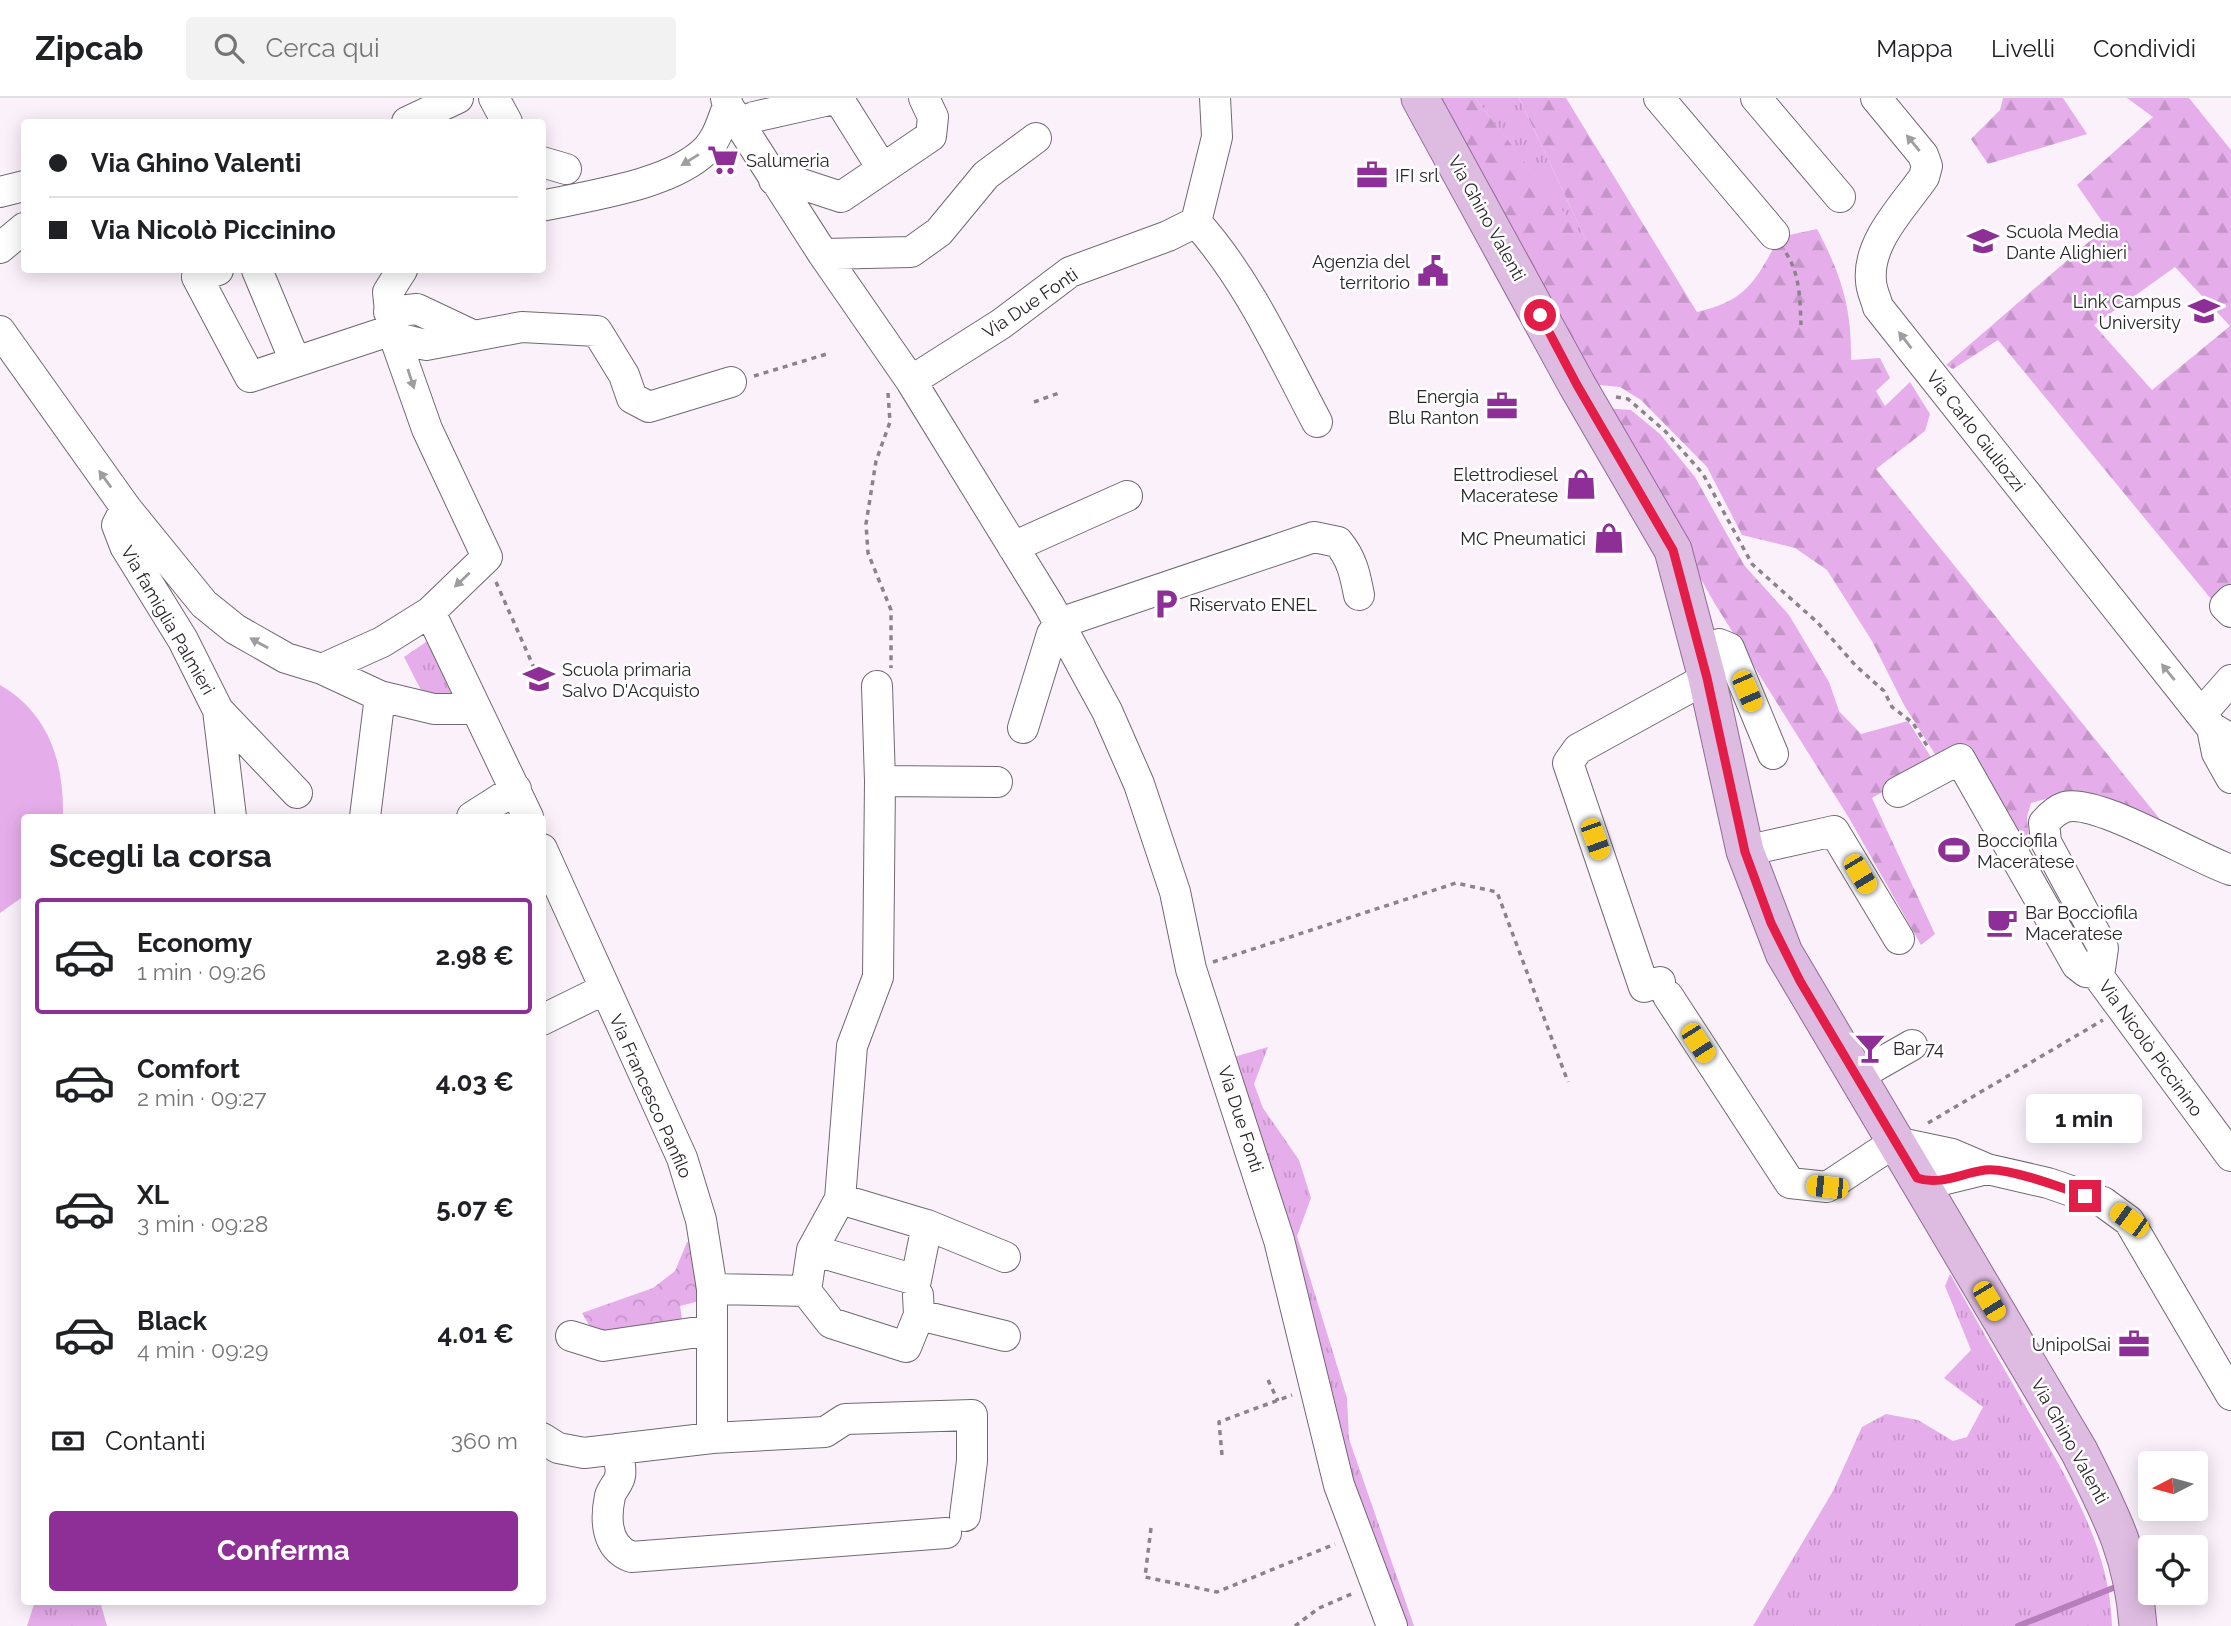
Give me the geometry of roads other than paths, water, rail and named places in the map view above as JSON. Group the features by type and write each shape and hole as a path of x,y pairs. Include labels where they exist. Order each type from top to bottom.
{"main road":[{"name":"Via Ghino Valenti","path":"1420,98 1587,401 1673,550 1703,664 1745,852 1784,953 1856,1077 1910,1133 1917,1178 2079,1451 2114,1520 2132,1572 2138,1626"}],"street":[{"path":"413,119 458,98"},
{"path":"494,98 505,119"},
{"path":"548,204 656,178 689,163 706,149 731,109 754,117 838,98 875,158"},
{"path":"774,180 779,177 841,197 931,136 933,117 924,98"},
{"path":"1215,98 1217,137 1196,222 1217,245 1238,278 1317,422"},
{"path":"1659,98 1774,234"},
{"path":"1756,98 1840,197"},
{"name":"Via Carlo Giuliozzi","path":"1876,98 1923,155 1927,166 1924,177 1883,236 1872,257 1871,282 1878,307 2215,726"},
{"name":"Via Due Fonti","path":"731,109 774,180 903,370 1060,623 1107,711 1142,793 1175,892 1191,969 1263,1185 1339,1485 1392,1626"},
{"path":"823,254 911,252 939,232 986,175 1036,138"},
{"path":"0,192 21,187"},
{"name":"Via Due Fonti","path":"903,370 1001,324 1070,272 1168,236 1196,222"},
{"path":"0,248 21,230"},
{"path":"209,273 197,277 250,377 393,327 417,309 472,334 522,327 597,331 624,375 632,398 649,407 732,382"},
{"path":"258,273 295,361"},
{"path":"322,669 382,642 430,612 487,558 427,429 393,327 388,292 400,273"},
{"name":"Via famiglia Palmieri","path":"0,331 126,508 204,604 235,629 286,658 322,669 380,696 434,709 475,709"},
{"path":"1013,547 1127,496"},
{"name":"Via famiglia Palmieri","path":"126,508 117,525 125,546 183,640 218,710 231,814"},
{"path":"1023,728 1052,634 1060,623 1314,537 1338,542 1347,553 1353,566 1359,595"},
{"path":"2231,600 2225,606 2231,612"},
{"path":"430,612 527,814"},
{"path":"1773,754 1729,648 1719,643 1703,664 1578,749 1568,763 1644,987 1664,989 1790,1183 1827,1187 1910,1133 1971,1165"},
{"path":"2231,680 2215,726 2217,754 2231,778"},
{"path":"877,686 880,781 878,977 852,1046 840,1199 812,1250 806,1291 831,1323 906,1347 919,1315 916,1280 927,1226"},
{"path":"365,814 380,696"},
{"path":"218,710 297,793"},
{"name":"Via Nicolò Piccinino","path":"1898,792 1960,759 2077,965 2086,972 2096,973 2231,1156"},
{"path":"880,781 997,782"},
{"path":"477,814 516,789"},
{"name":"Via Nicolò Piccinino","path":"2096,973 2104,961 2103,948 2046,842 2044,823 2052,813 2067,806 2105,813 2231,870"},
{"path":"1745,852 1834,831 1899,939"},
{"name":"Via Francesco Panfilo","path":"546,858 603,990 682,1158 701,1220 712,1289 712,1438"},
{"path":"546,1018 603,990"},
{"path":"1856,1077 1912,1045"},
{"path":"1917,1178 1930,1162 1971,1165 2048,1183 2104,1202 2129,1220 2231,1395"},
{"path":"1947,1230 1947,1205 1971,1165"},
{"path":"840,1199 927,1226 1005,1257"},
{"path":"812,1250 916,1280"},
{"path":"712,1289 806,1291"},
{"path":"919,1315 1005,1336"},
{"path":"571,1336 603,1346 712,1330"},
{"path":"546,1440 558,1448 584,1453 617,1449 712,1438 825,1432 845,1419 972,1415 972,1461 956,1525 631,1556 618,1551 612,1543 608,1524 611,1494 621,1476 617,1449"}],"waterway":[{"path":"2018,1626 2118,1586"}],"place":[{"name":"Salumeria","path":"723,160"},
{"name":"IFI srl","path":"1372,175"},
{"name":"Scuola Media Dante Alighieri","path":"1983,241"},
{"name":"Agenzia del territorio","path":"1433,271"},
{"name":"Link Campus University","path":"2204,311"},
{"name":"Energia Blu Ranton","path":"1502,406"},
{"name":"Elettrodiesel Maceratese","path":"1581,484"},
{"name":"MC Pneumatici","path":"1609,538"},
{"name":"Riservato ENEL","path":"1166,604"},
{"name":"Scuola primaria Salvo D'Acquisto","path":"539,679"},
{"name":"Bocciofila Maceratese","path":"1954,850"},
{"name":"Bar Bocciofila Maceratese","path":"2002,922"},
{"name":"Bar 74","path":"1870,1048"},
{"name":"UnipolSai","path":"2134,1344"}]}
